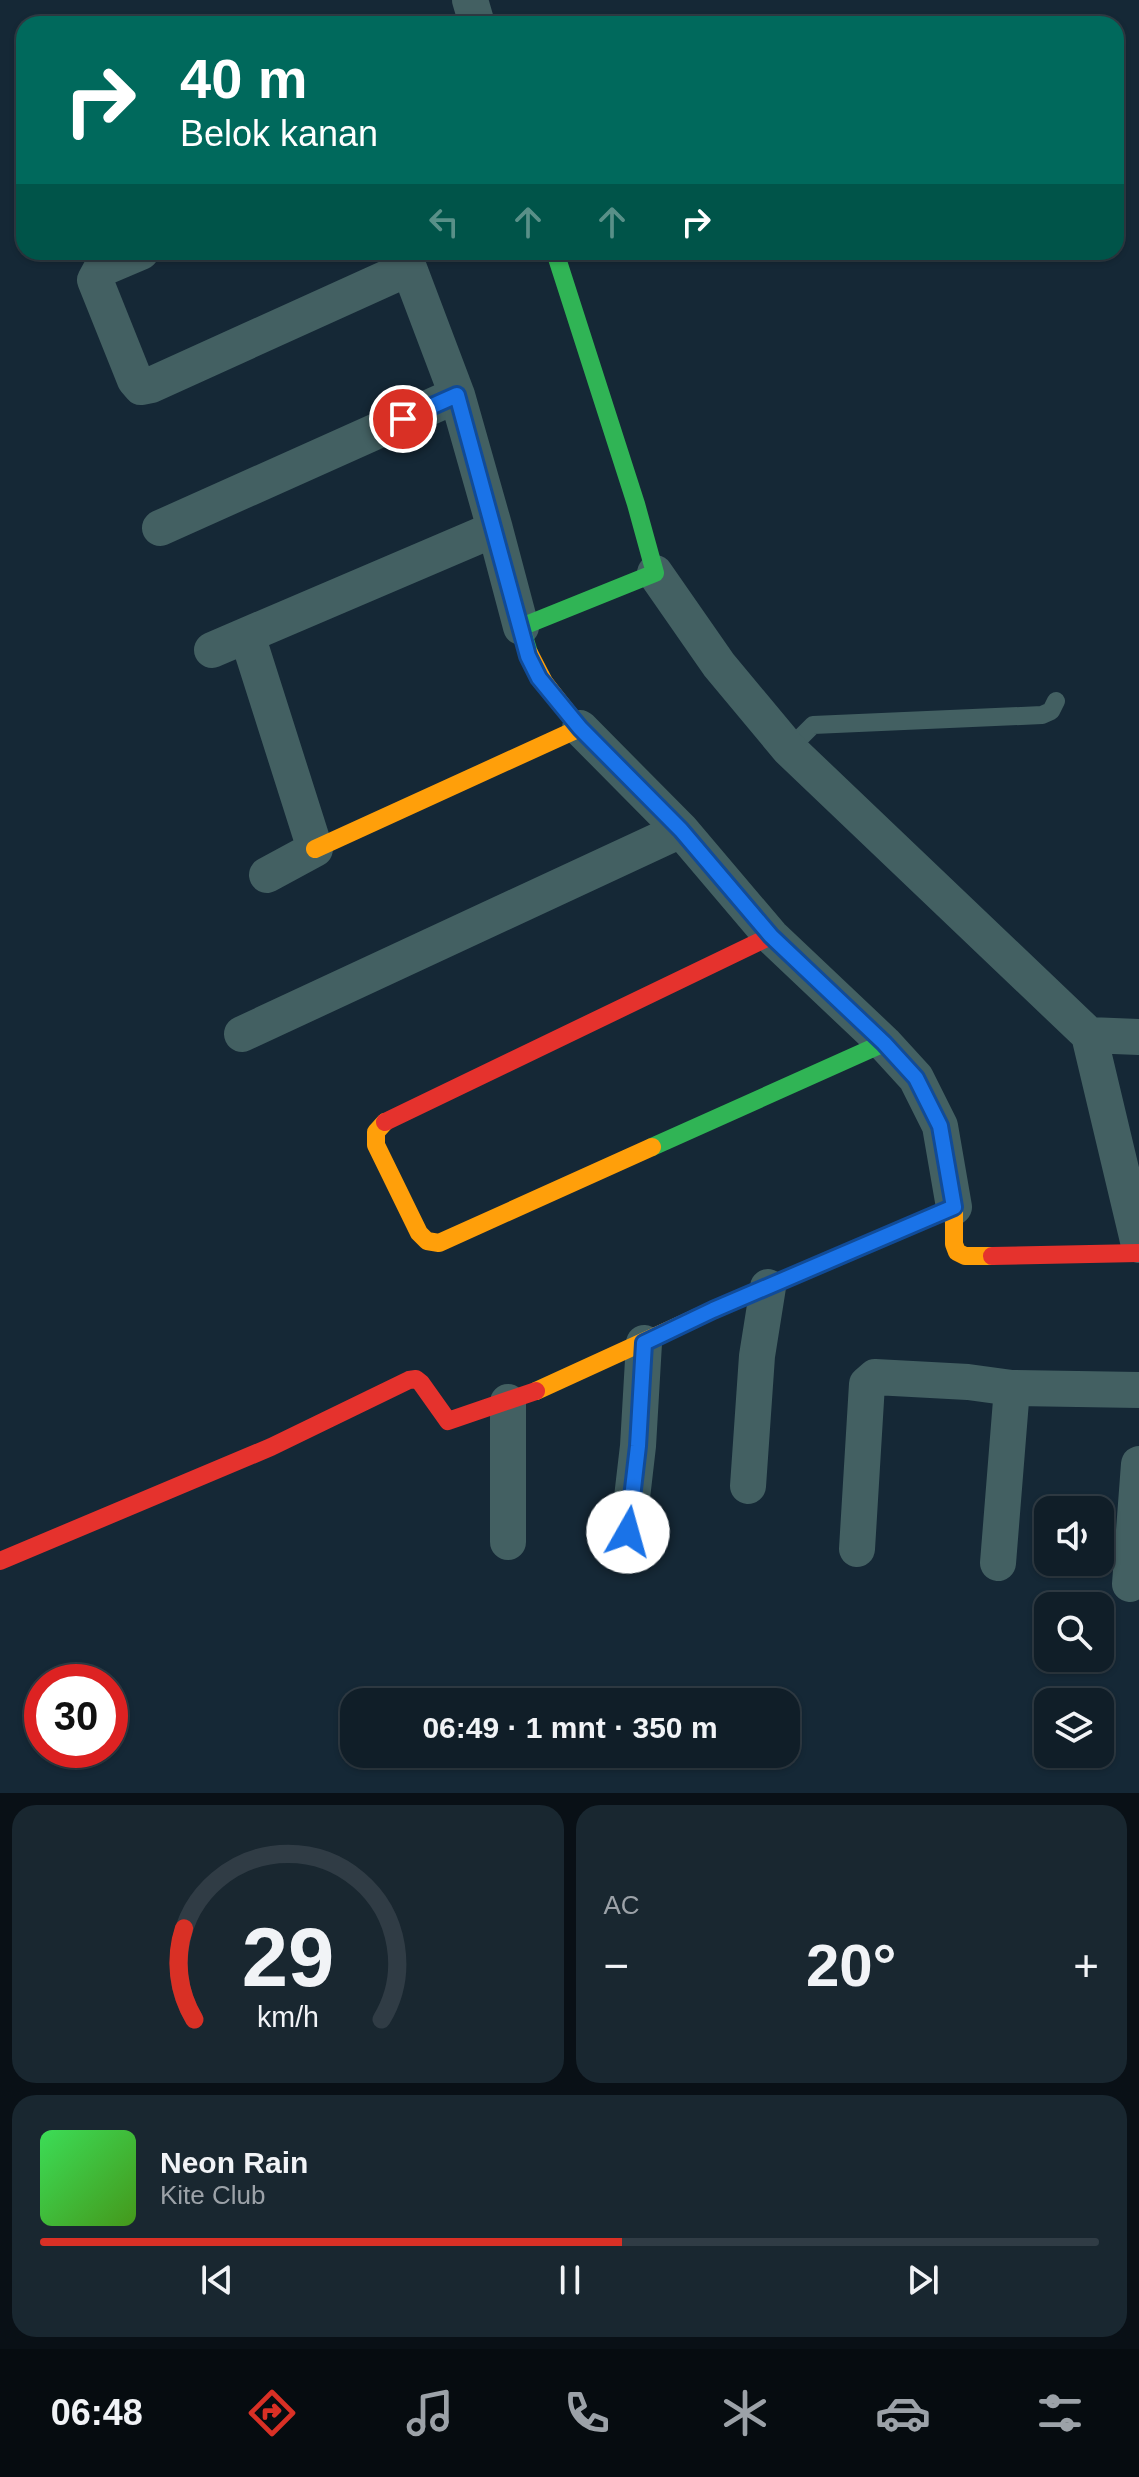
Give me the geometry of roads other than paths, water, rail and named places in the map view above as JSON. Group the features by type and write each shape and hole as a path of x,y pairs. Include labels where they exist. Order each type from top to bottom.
{"street":[{"path":"122,260 101,269 95,280 135,380 141,387 151,385 406,260 457,395 528,656 539,678 580,728 681,830 771,936 884,1043 916,1078 936,1113 954,1207 954,1244 957,1252 965,1256 1139,1253"},
{"path":"558,260 655,573 725,674 789,749 1089,1035 1139,1245"},
{"path":"160,528 457,395"},
{"path":"212,650 495,529"},
{"path":"521,627 655,573"},
{"path":"247,635 315,849"},
{"path":"267,875 315,849 580,728"},
{"path":"242,1034 681,830"},
{"path":"771,936 386,1120 376,1132 376,1145 419,1233 427,1241 439,1243 884,1043"},
{"path":"1089,1035 1139,1037"},
{"path":"0,1561 271,1447 409,1380 416,1379 421,1383 448,1421 508,1402 567,1379 768,1287 954,1207"},
{"path":"748,1486 757,1356 768,1287"},
{"path":"628,1532 638,1446 644,1343"},
{"path":"857,1549 869,1379 968,1382 1012,1388 1139,1390"},
{"path":"998,1563 1012,1388"},
{"path":"508,1402 508,1542"},
{"path":"1130,1584 1139,1464"}],"lane":[{"path":"789,749 813,725 1042,715 1051,711 1056,701"}]}
